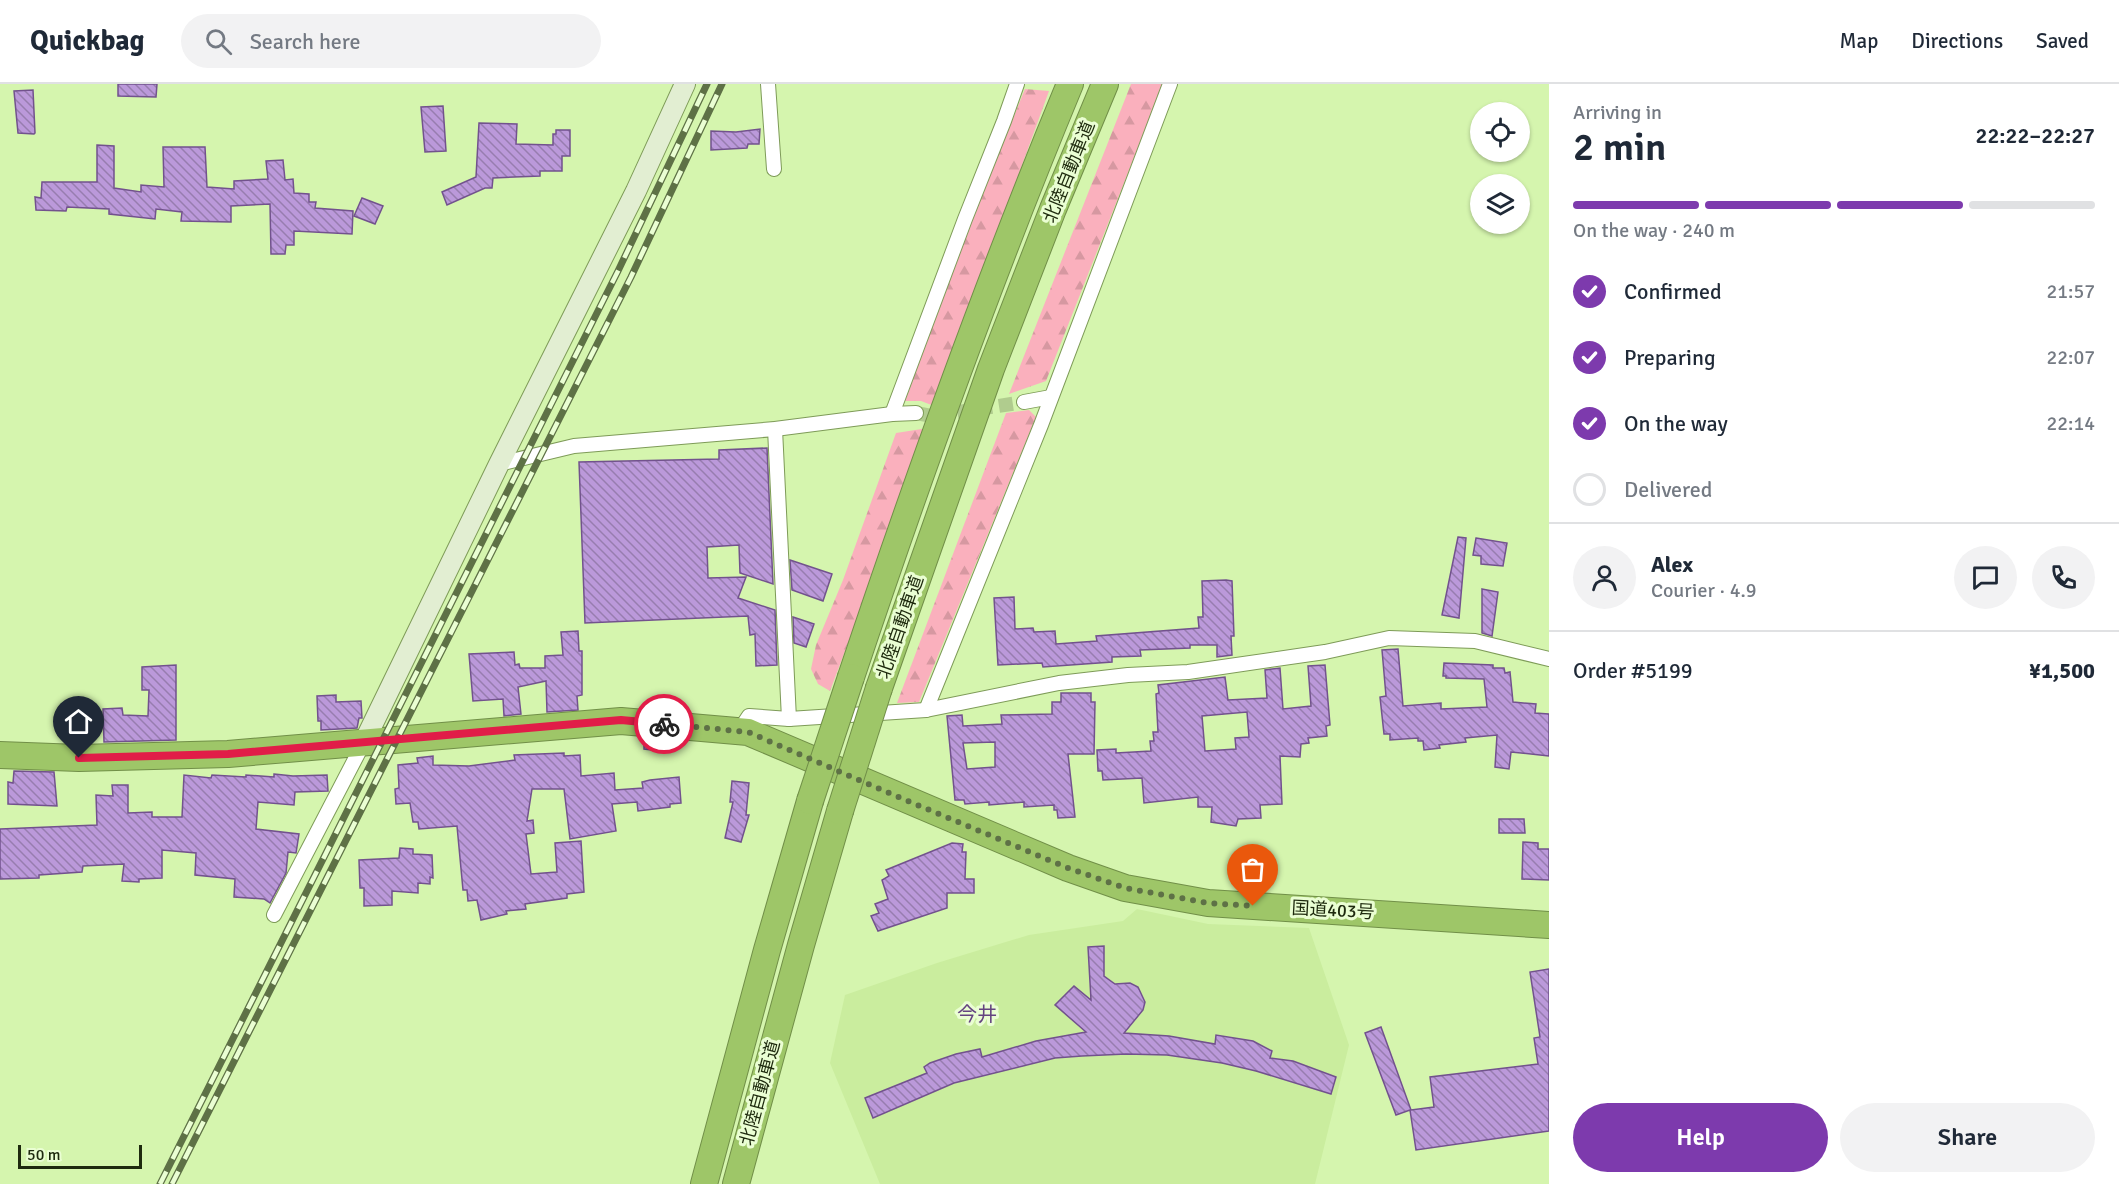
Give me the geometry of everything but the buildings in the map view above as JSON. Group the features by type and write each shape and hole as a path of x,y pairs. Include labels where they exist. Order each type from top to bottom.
{"highway":[{"name":"北陸自動車道","path":"704,1184 810,801 851,677 961,360 1021,202 1070,84"},
{"name":"北陸自動車道","path":"736,1184 798,956 879,688 991,369 1053,209 1105,84"},
{"name":"国道403号","path":"0,755 79,758 228,754 621,720 739,731 748,732 1068,868 1125,888 1208,903 1549,925"}],"street":[{"path":"274,915 364,742 499,464 636,191 685,84"},
{"path":"768,84 774,169"},
{"path":"892,414 964,219 1005,121 1017,84"},
{"path":"926,710 1051,397 1170,84"},
{"path":"1024,402 1051,397"},
{"path":"499,464 574,446 775,429 916,413"},
{"path":"775,429 789,719"},
{"path":"739,731 749,716 789,719 926,710 1059,683 1200,670 1324,652 1389,638 1475,641 1549,659"}],"shaded area":[{"path":"1137,909 1208,924 1309,928 1349,1045 1315,1184 880,1184 830,1063 845,995 937,963 1029,935 1123,921"}],"green space":[{"path":"1131,84 1163,84 1046,381 1009,394"},
{"path":"1025,89 1049,91 934,406 921,401 905,401 971,221"},
{"path":"1029,410 1036,417 919,702 897,703 1006,413"},
{"path":"928,428 830,691 818,684 811,669 816,645 843,580 896,433"}],"tunnel":[{"path":"916,413 932,416 1024,402"}],"railway":[{"path":"160,1184 618,271 707,84"},
{"path":"172,1184 631,277 722,84"}],"way so far":[{"path":"664,724 748,732 1068,868 1125,888 1208,903 1253,906"}],"district":[{"name":"今井","path":"977,1014"}],"route":[{"path":"79,758 228,754 621,720 664,724"}]}
